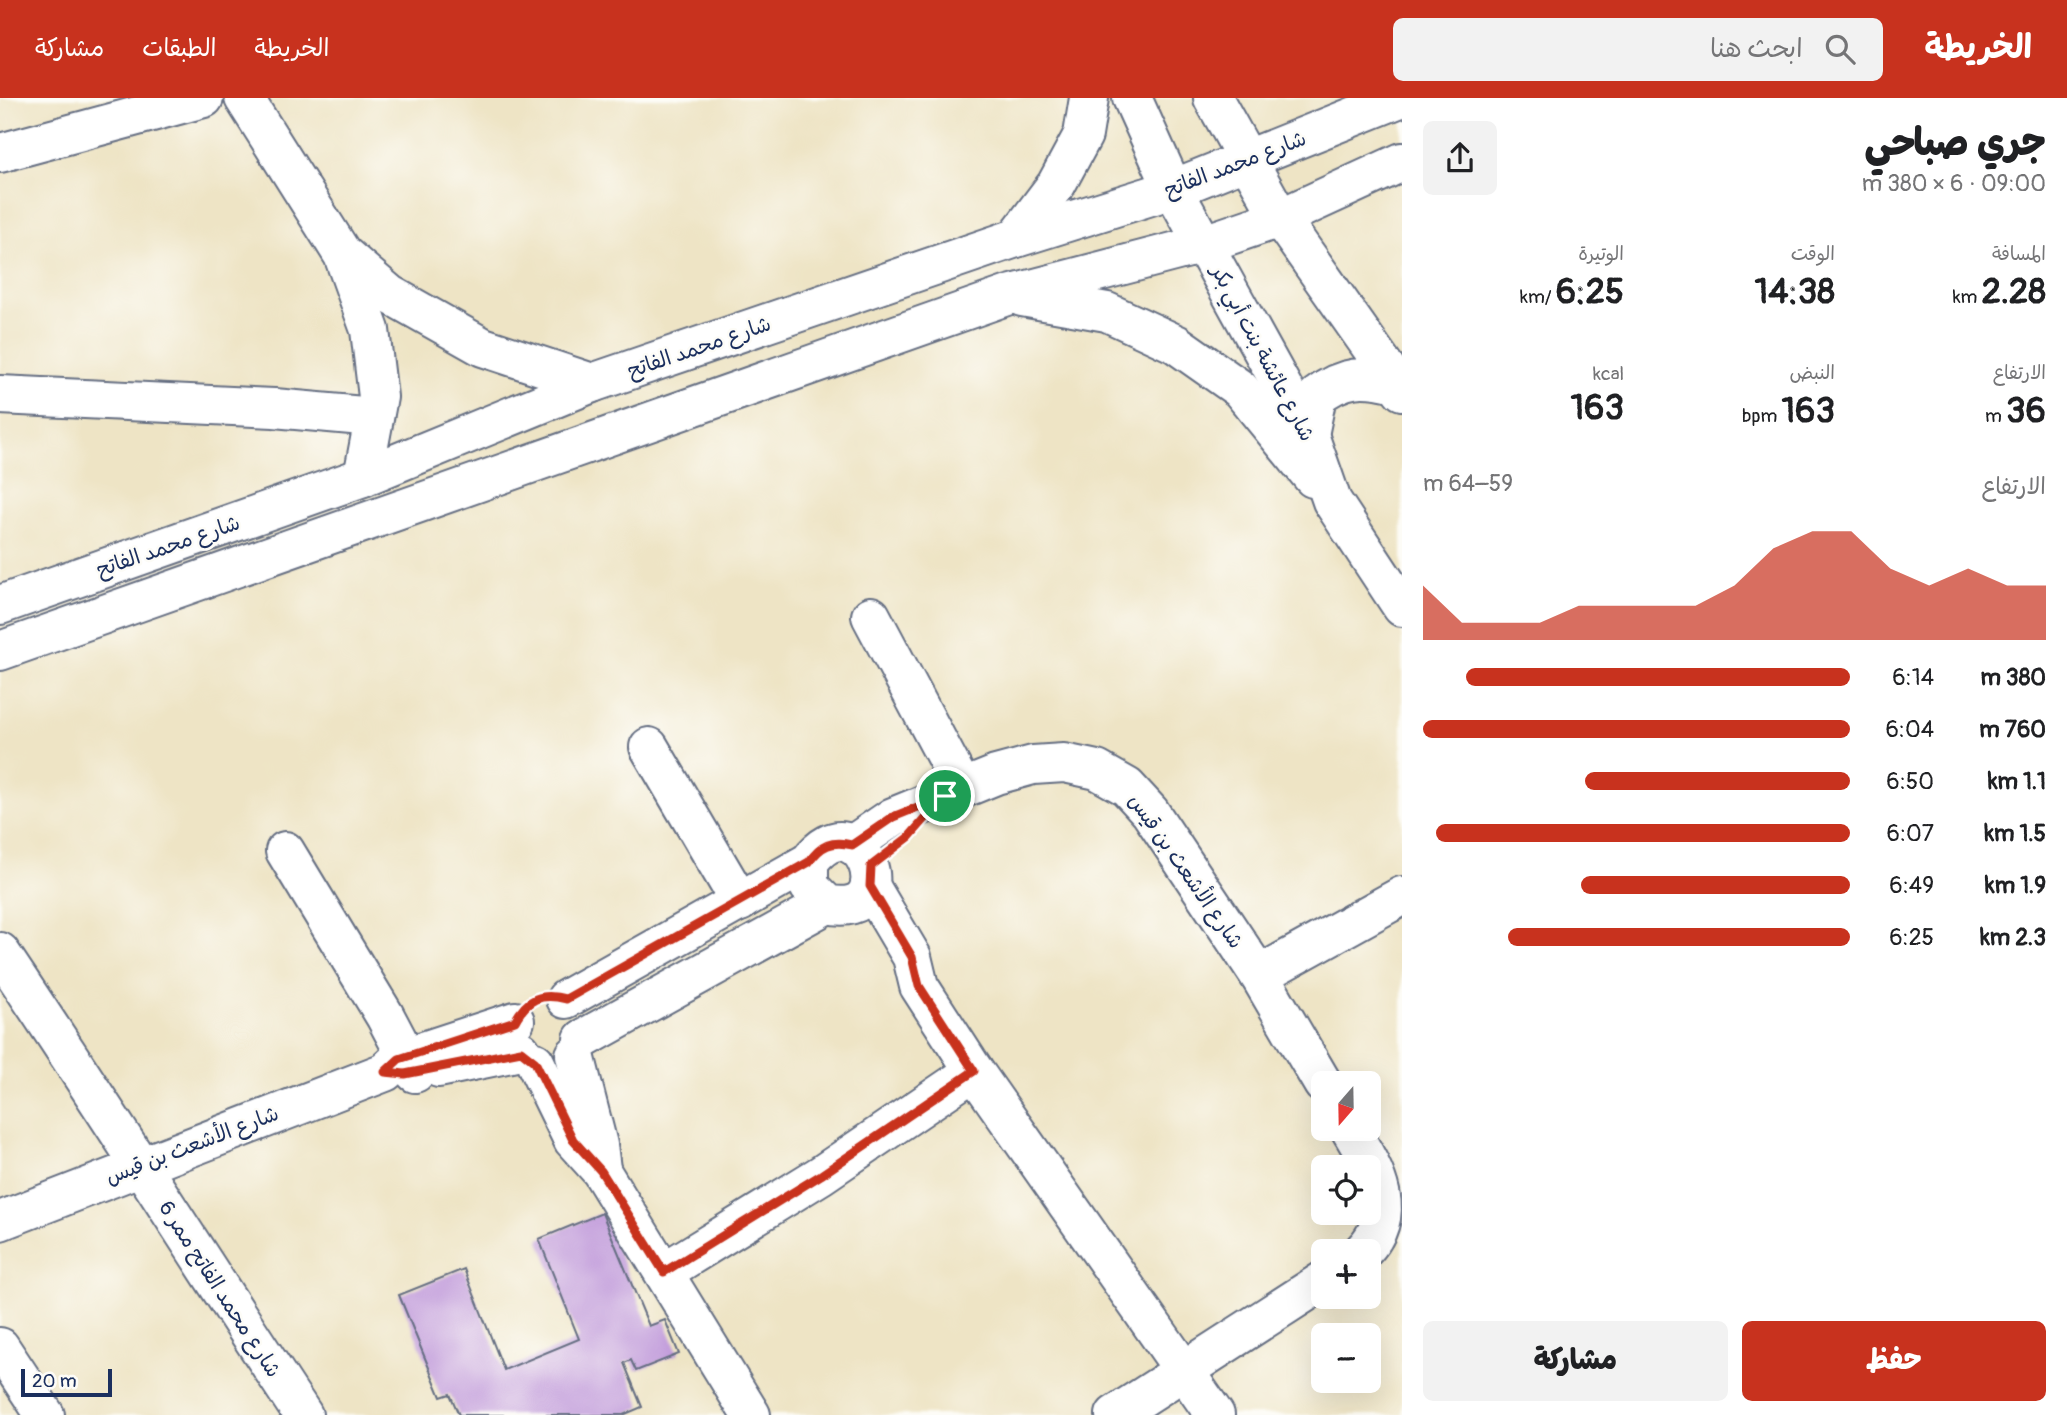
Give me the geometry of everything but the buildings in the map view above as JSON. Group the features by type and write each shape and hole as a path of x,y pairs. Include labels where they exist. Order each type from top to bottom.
{"street":[{"path":"0,153 204,98"},
{"path":"244,98 343,255 370,330 378,397 363,477"},
{"path":"1016,238 1056,185 1083,135 1088,98"},
{"name":"شارع عائشة بنت أبي بكر","path":"1132,98 1172,189 1309,435 1332,501 1402,607"},
{"path":"1213,98 1280,218 1399,387"},
{"name":"شارع محمد الفاتح","path":"0,605 363,477 592,383 1016,238 1172,189 1401,98"},
{"name":"شارع محمد الفاتح","path":"0,652 1009,295 1204,244 1280,218 1402,162"},
{"path":"343,255 389,294 482,347 592,383"},
{"path":"1009,295 1107,312 1176,344 1240,389 1332,501"},
{"path":"1309,435 1317,396 1335,382 1375,378 1399,387"},
{"path":"0,395 274,408 374,417"},
{"path":"524,1045 549,1065 563,1063 579,1047 854,881 909,837 953,792 871,616"},
{"path":"649,747 740,902"},
{"name":"شارع الأشعث بن قيس","path":"953,792 1033,765 1064,763 1097,770 1127,787 1150,813 1259,975 1315,1071"},
{"path":"566,999 809,862 827,844 840,842 854,881 893,967 919,986 974,1071 1215,1415"},
{"path":"285,851 403,1067"},
{"path":"1259,975 1402,896"},
{"name":"شارع محمد الفاتح ممر 6","path":"0,952 303,1415"},
{"path":"601,1171 579,1047 584,1024 578,1009 566,999 550,995 535,998 522,1007 524,1045 573,1140 601,1171 751,1415"},
{"name":"شارع الأشعث بن قيس","path":"0,1221 140,1165 403,1067 524,1045"},
{"path":"664,1272 821,1175 974,1071"},
{"path":"1357,1141 1377,1176 1382,1200 1379,1224 1370,1239"},
{"path":"1115,1415 1311,1289"},
{"path":"0,1348 46,1415"}],"route":[{"path":"945,796 909,837 871,866 870,886 912,957 919,986 974,1071 821,1175 664,1272 601,1171 590,1162 573,1140 535,1062 521,1051 405,1074 385,1072 399,1059 515,1021 522,1007 535,998 550,995 566,999 809,862 816,851 827,844 840,842 852,845 893,817 945,796"}]}
